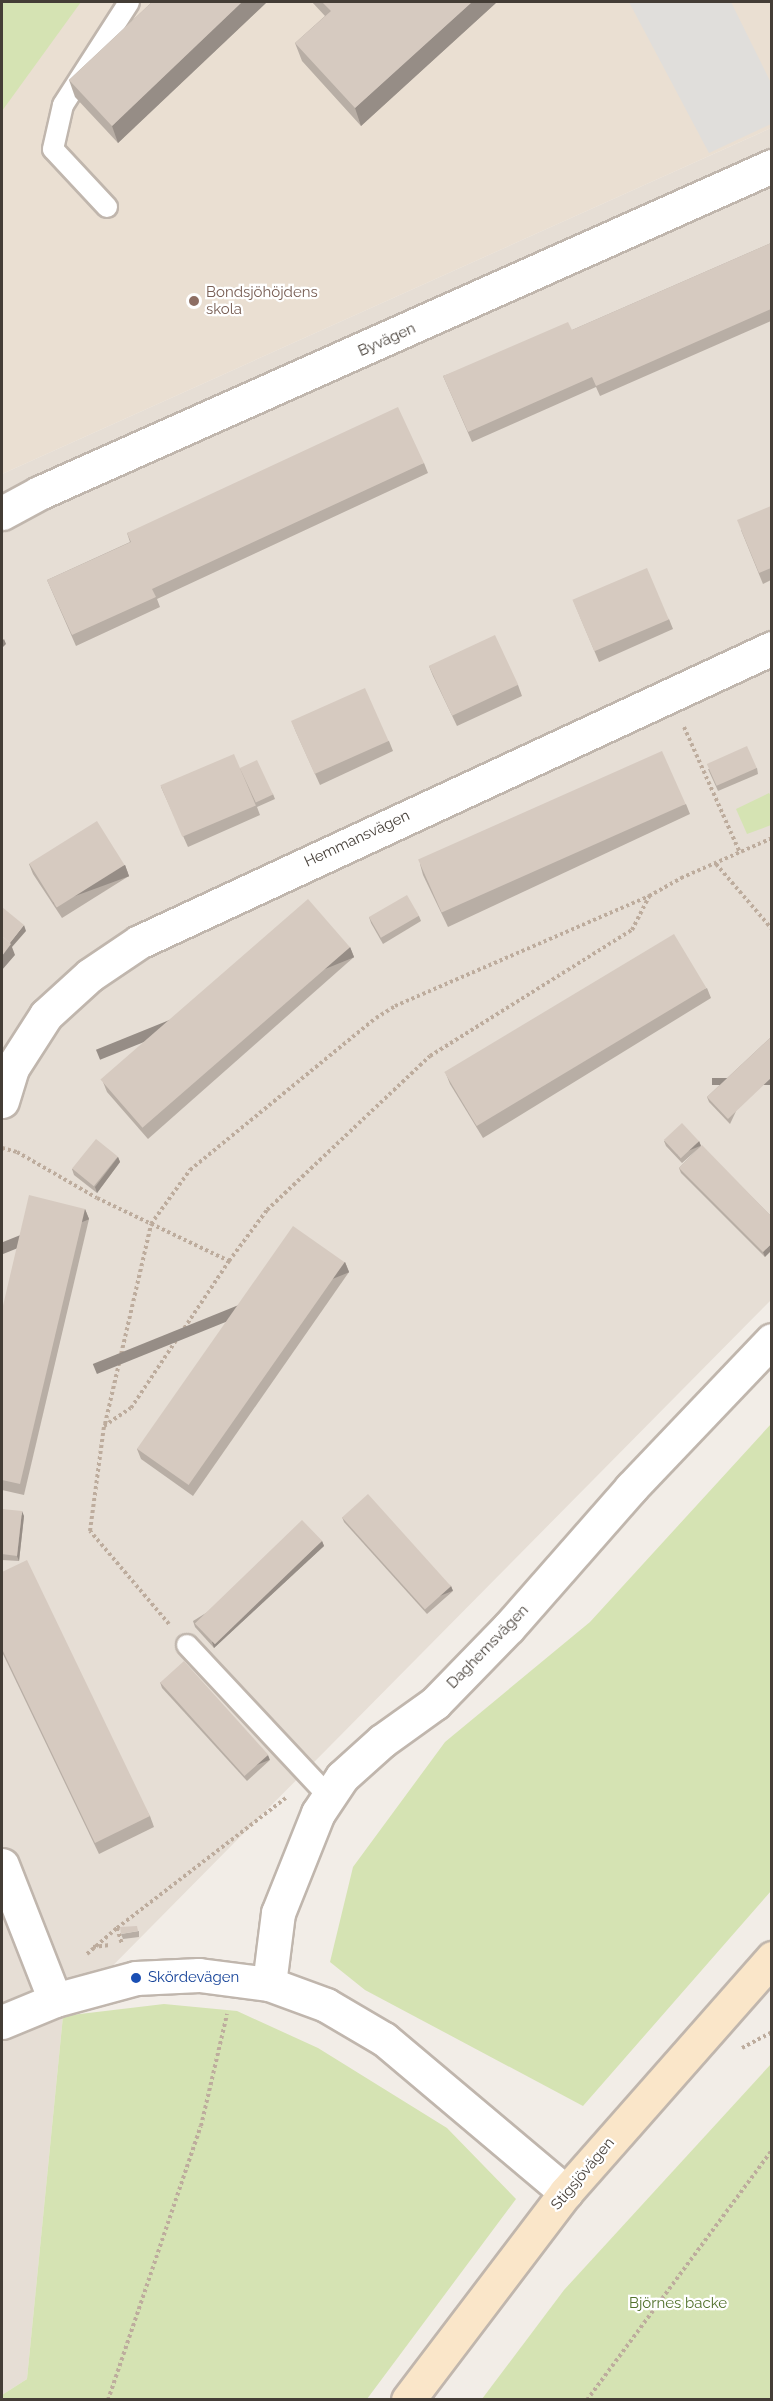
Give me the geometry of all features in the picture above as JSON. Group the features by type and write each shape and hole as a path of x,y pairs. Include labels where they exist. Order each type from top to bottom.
{"main road":[{"name":"Stigsjövägen","path":"408,2400 566,2192 771,1958"}],"street":[{"name":"Byvägen","path":"2,513 39,493 771,166"},
{"name":"Hemmansvägen","path":"2,1101 12,1068 46,1016 90,975 139,942 287,871 771,648"},
{"name":"Daghemsvägen","path":"269,1984 278,1913 318,1813 342,1777 382,1741 435,1703 501,1636 631,1488 771,1340"},
{"path":"2,1865 55,2000"},
{"path":"2,2022 55,2000 136,1978 199,1975 269,1984 326,2005 384,2039 566,2192"}],"lane":[{"path":"107,207 53,149 63,105 129,2"},
{"path":"187,1645 329,1797"}],"path":[{"path":"686,731 740,853"},
{"path":"187,1645 90,1531 104,1426 151,1224 189,1170 375,1018 395,1006 650,896 771,838"},
{"path":"716,864 771,929"},
{"path":"104,1426 131,1408 229,1261 267,1210 430,1056 632,930 650,896"},
{"path":"2,1148 17,1152 97,1198 229,1261"},
{"path":"86,1956 92,1947 283,1798 329,1797"},
{"path":"117,1928 122,1944"},
{"path":"92,1947 110,1945"},
{"path":"108,2400 201,2126 235,1980"},
{"path":"587,2400 771,2150"}],"shaded area":[{"name":"Bondsjöhöjdens skola","path":"2,2 771,2 771,128 2,474"},
{"path":"629,2 731,2 771,83 771,124 709,153"},
{"path":"771,128 771,1300 63,2016 27,2379 2,2395 2,474"}],"green space":[{"path":"2,2 81,2 2,111"},
{"path":"769,793 771,796 771,825 747,834 736,809"},
{"path":"771,1424 771,1891 583,2106 365,1990 330,1962 353,1867 445,1742 590,1622"},
{"path":"164,2004 237,2011 318,2048 447,2128 516,2199 367,2399 2,2399 2,2395 27,2379 63,2016"},
{"name":"Björnes backe","path":"771,2064 771,2399 482,2399 564,2290"}],"building":[{"path":"152,2 242,2 112,126 69,80"},
{"path":"322,2 472,2 355,108 295,43 331,11"},
{"path":"771,243 771,309 596,386 592,377 468,432 443,376 568,322 572,330"},
{"path":"398,407 424,463 152,589 156,597 72,635 47,580 131,542 127,533"},
{"path":"771,506 771,568 759,573 737,520"},
{"path":"647,568 669,620 594,651 572,600"},
{"path":"495,635 518,685 452,716 429,666"},
{"path":"365,688 389,741 315,774 291,721"},
{"path":"747,746 757,768 717,786 707,764"},
{"path":"662,751 686,804 442,913 418,860"},
{"path":"234,754 256,806 182,837 160,785"},
{"path":"257,760 273,794 256,802 240,768"},
{"path":"97,821 125,865 57,907 29,863"},
{"path":"407,895 419,916 381,938 369,917"},
{"path":"308,899 350,947 142,1128 100,1079"},
{"path":"2,907 24,925 10,943 2,936"},
{"path":"674,934 706,988 477,1126 444,1072"},
{"path":"2,936 11,944 2,956"},
{"path":"771,1037 771,1078 728,1119 707,1097"},
{"path":"682,1123 699,1141 681,1158 664,1140"},
{"path":"96,1139 118,1157 94,1186 72,1169"},
{"path":"702,1145 771,1216 771,1244 763,1252 679,1168"},
{"path":"29,1195 85,1209 20,1484 2,1480 2,1310"},
{"path":"293,1226 345,1262 189,1485 137,1449"},
{"path":"368,1494 451,1586 425,1610 342,1517"},
{"path":"2,1509 22,1511 17,1556 2,1554"},
{"path":"302,1520 322,1541 215,1644 195,1624"},
{"path":"27,1560 150,1816 95,1843 2,1649 2,1572"},
{"path":"184,1661 268,1755 245,1776 160,1682"},
{"path":"137,1926 138,1931 121,1934 120,1927"}],"place":[{"name":"Bondsjöhöjdens skola","path":"194,301"},
{"name":"Skördevägen","path":"136,1978"}]}
